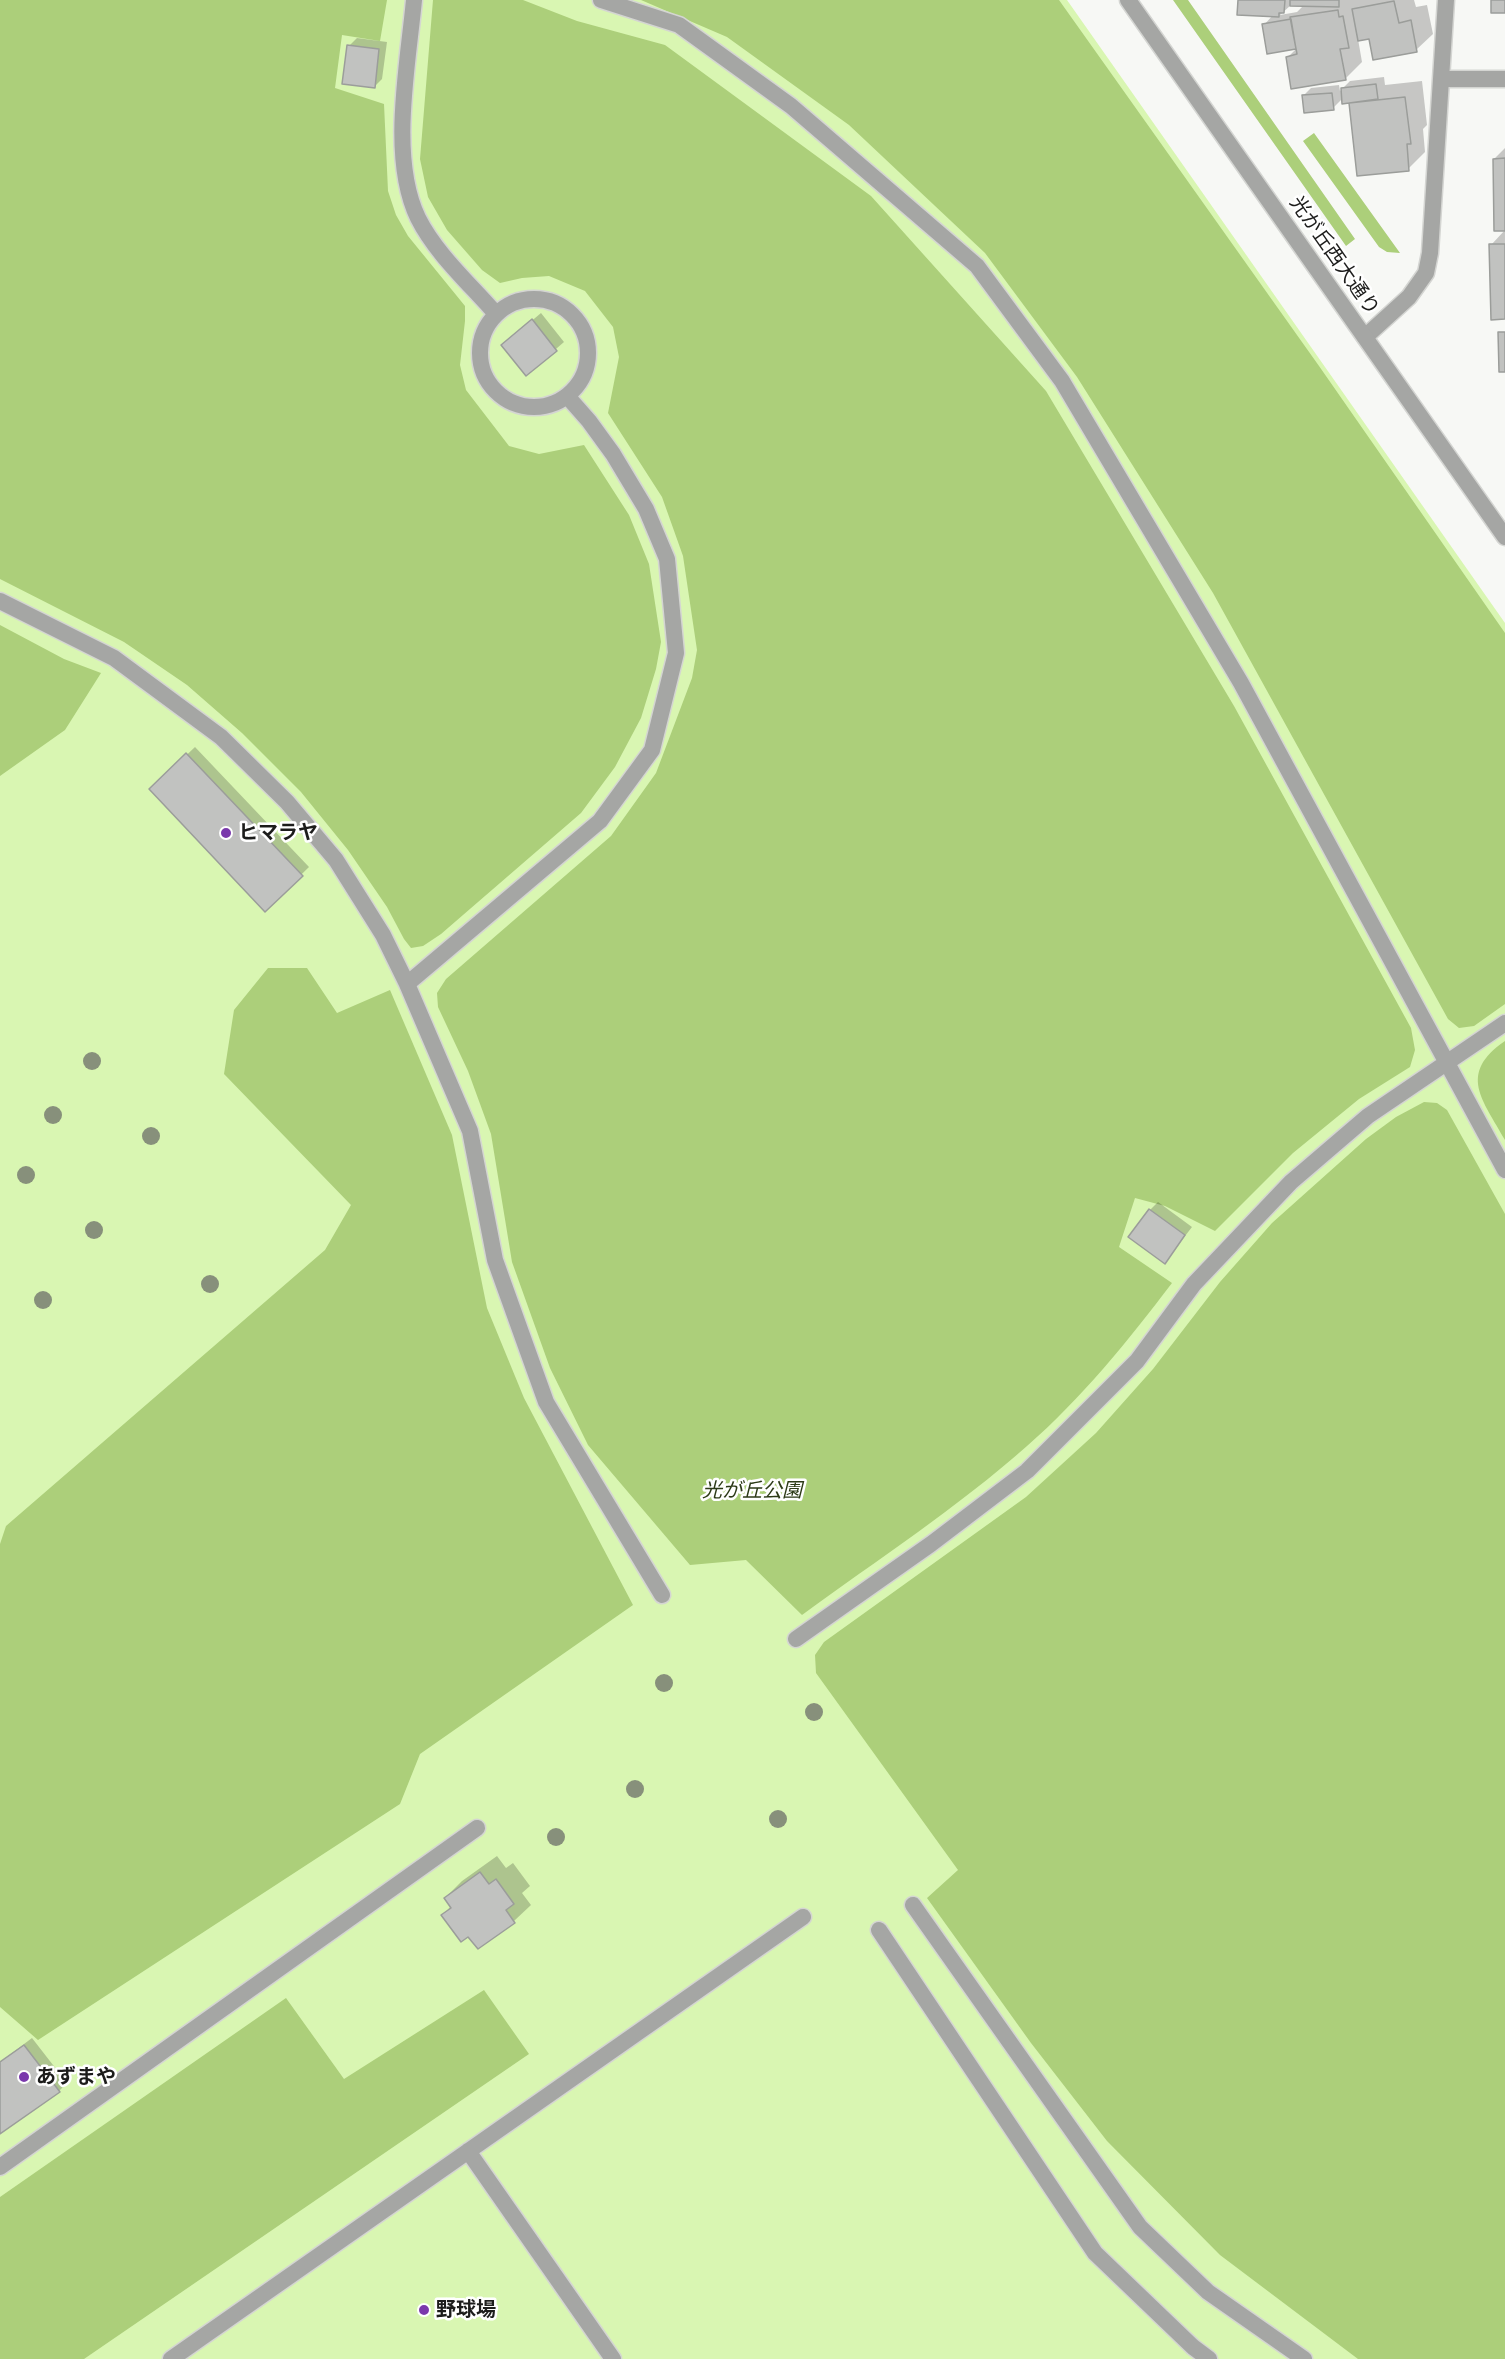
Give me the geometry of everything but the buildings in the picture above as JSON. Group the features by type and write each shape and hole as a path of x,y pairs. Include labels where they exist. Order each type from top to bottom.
{"street":[{"path":"414,0 403,113 405,179 418,218 441,251 496,314"},
{"path":"601,0 679,26 791,106 976,266 1062,381 1241,683 1505,1170"},
{"name":"光が丘西大通り","path":"1128,0 1505,537"},
{"path":"1365,337 1409,297 1426,273 1430,253 1446,0"},
{"path":"1441,80 1505,79"},
{"path":"526,300 543,300 561,306 575,318 584,334 588,352 585,370 577,387 567,396 546,407 527,408 509,402 495,392 485,378 480,362 480,344 485,328 496,314 510,304 526,300"},
{"path":"407,984 600,821 652,750 676,653 667,559 646,509 613,454 567,396"},
{"path":"0,601 114,658 221,736 288,802 336,860 382,935 407,984 470,1131 495,1260 546,1402 662,1595"},
{"path":"796,1639 931,1544 1027,1471 1137,1360 1194,1284 1292,1182 1368,1116 1505,1023"},
{"path":"0,2167 477,1828"},
{"path":"913,1905 1140,2227 1208,2292 1304,2359"},
{"path":"171,2359 803,1917"},
{"path":"879,1930 1095,2253 1193,2347 1209,2359"},
{"path":"468,2151 613,2359"}],"green space":[{"name":"光が丘公園","path":"0,0 1067,0 1505,623 1505,2359 0,2359"},
{"path":"0,0 387,0 380,41 342,35 335,88 384,104 388,191 396,215 408,236 465,306 460,365 466,390 509,446 539,454 584,445 629,515 649,564 661,642 656,669 641,718 615,767 581,813 441,934 423,946 411,948 387,907 348,850 301,792 242,733 187,685 124,642 0,579"},
{"path":"433,0 523,0 577,21 665,45 871,196 1046,391 1234,706 1411,1028 1415,1050 1410,1067 1359,1099 1293,1153 1215,1231 1165,1206 1135,1198 1119,1247 1172,1283 1138,1326 1085,1389 1027,1446 945,1512 802,1615 746,1560 690,1565 588,1445 550,1368 512,1262 491,1134 468,1071 438,1007 437,993 446,979 611,836 656,773 692,678 697,650 683,556 662,497 608,413 619,357 613,327 585,291 549,276 522,278 500,283 482,270 447,230 428,197 420,159"},
{"path":"641,0 1059,0 1505,633 1505,1004 1474,1026 1459,1028 1448,1019 1213,593 1077,377 985,253 849,125 727,37"},
{"path":"1173,0 1188,0 1355,239 1346,246"},
{"path":"1314,133 1400,253 1387,252 1379,247 1303,141"},
{"path":"0,625 64,659 101,673 65,730 0,776"},
{"path":"268,968 307,968 337,1013 390,990 452,1135 487,1308 524,1398 633,1605 420,1754 400,1804 38,2040 0,2007 0,1544 6,1526 325,1250 351,1205 224,1074 234,1010"},
{"path":"1505,1041 1505,1140 1483,1100 1478,1076 1490,1053"},
{"path":"1424,1102 1437,1103 1447,1110 1505,1214 1505,2359 1358,2359 1220,2255 1107,2141 1031,2043 927,1898 958,1870 816,1673 815,1655 824,1642 1026,1497 1096,1433 1153,1369 1220,1282 1272,1223 1366,1139 1396,1117"},
{"path":"484,1990 529,2054 84,2359 0,2359 0,2197 286,1998 344,2079"}],"place":[{"name":"ヒマラヤ","path":"226,833"},
{"name":"あずまや","path":"24,2077"},
{"name":"野球場","path":"424,2310"}]}
